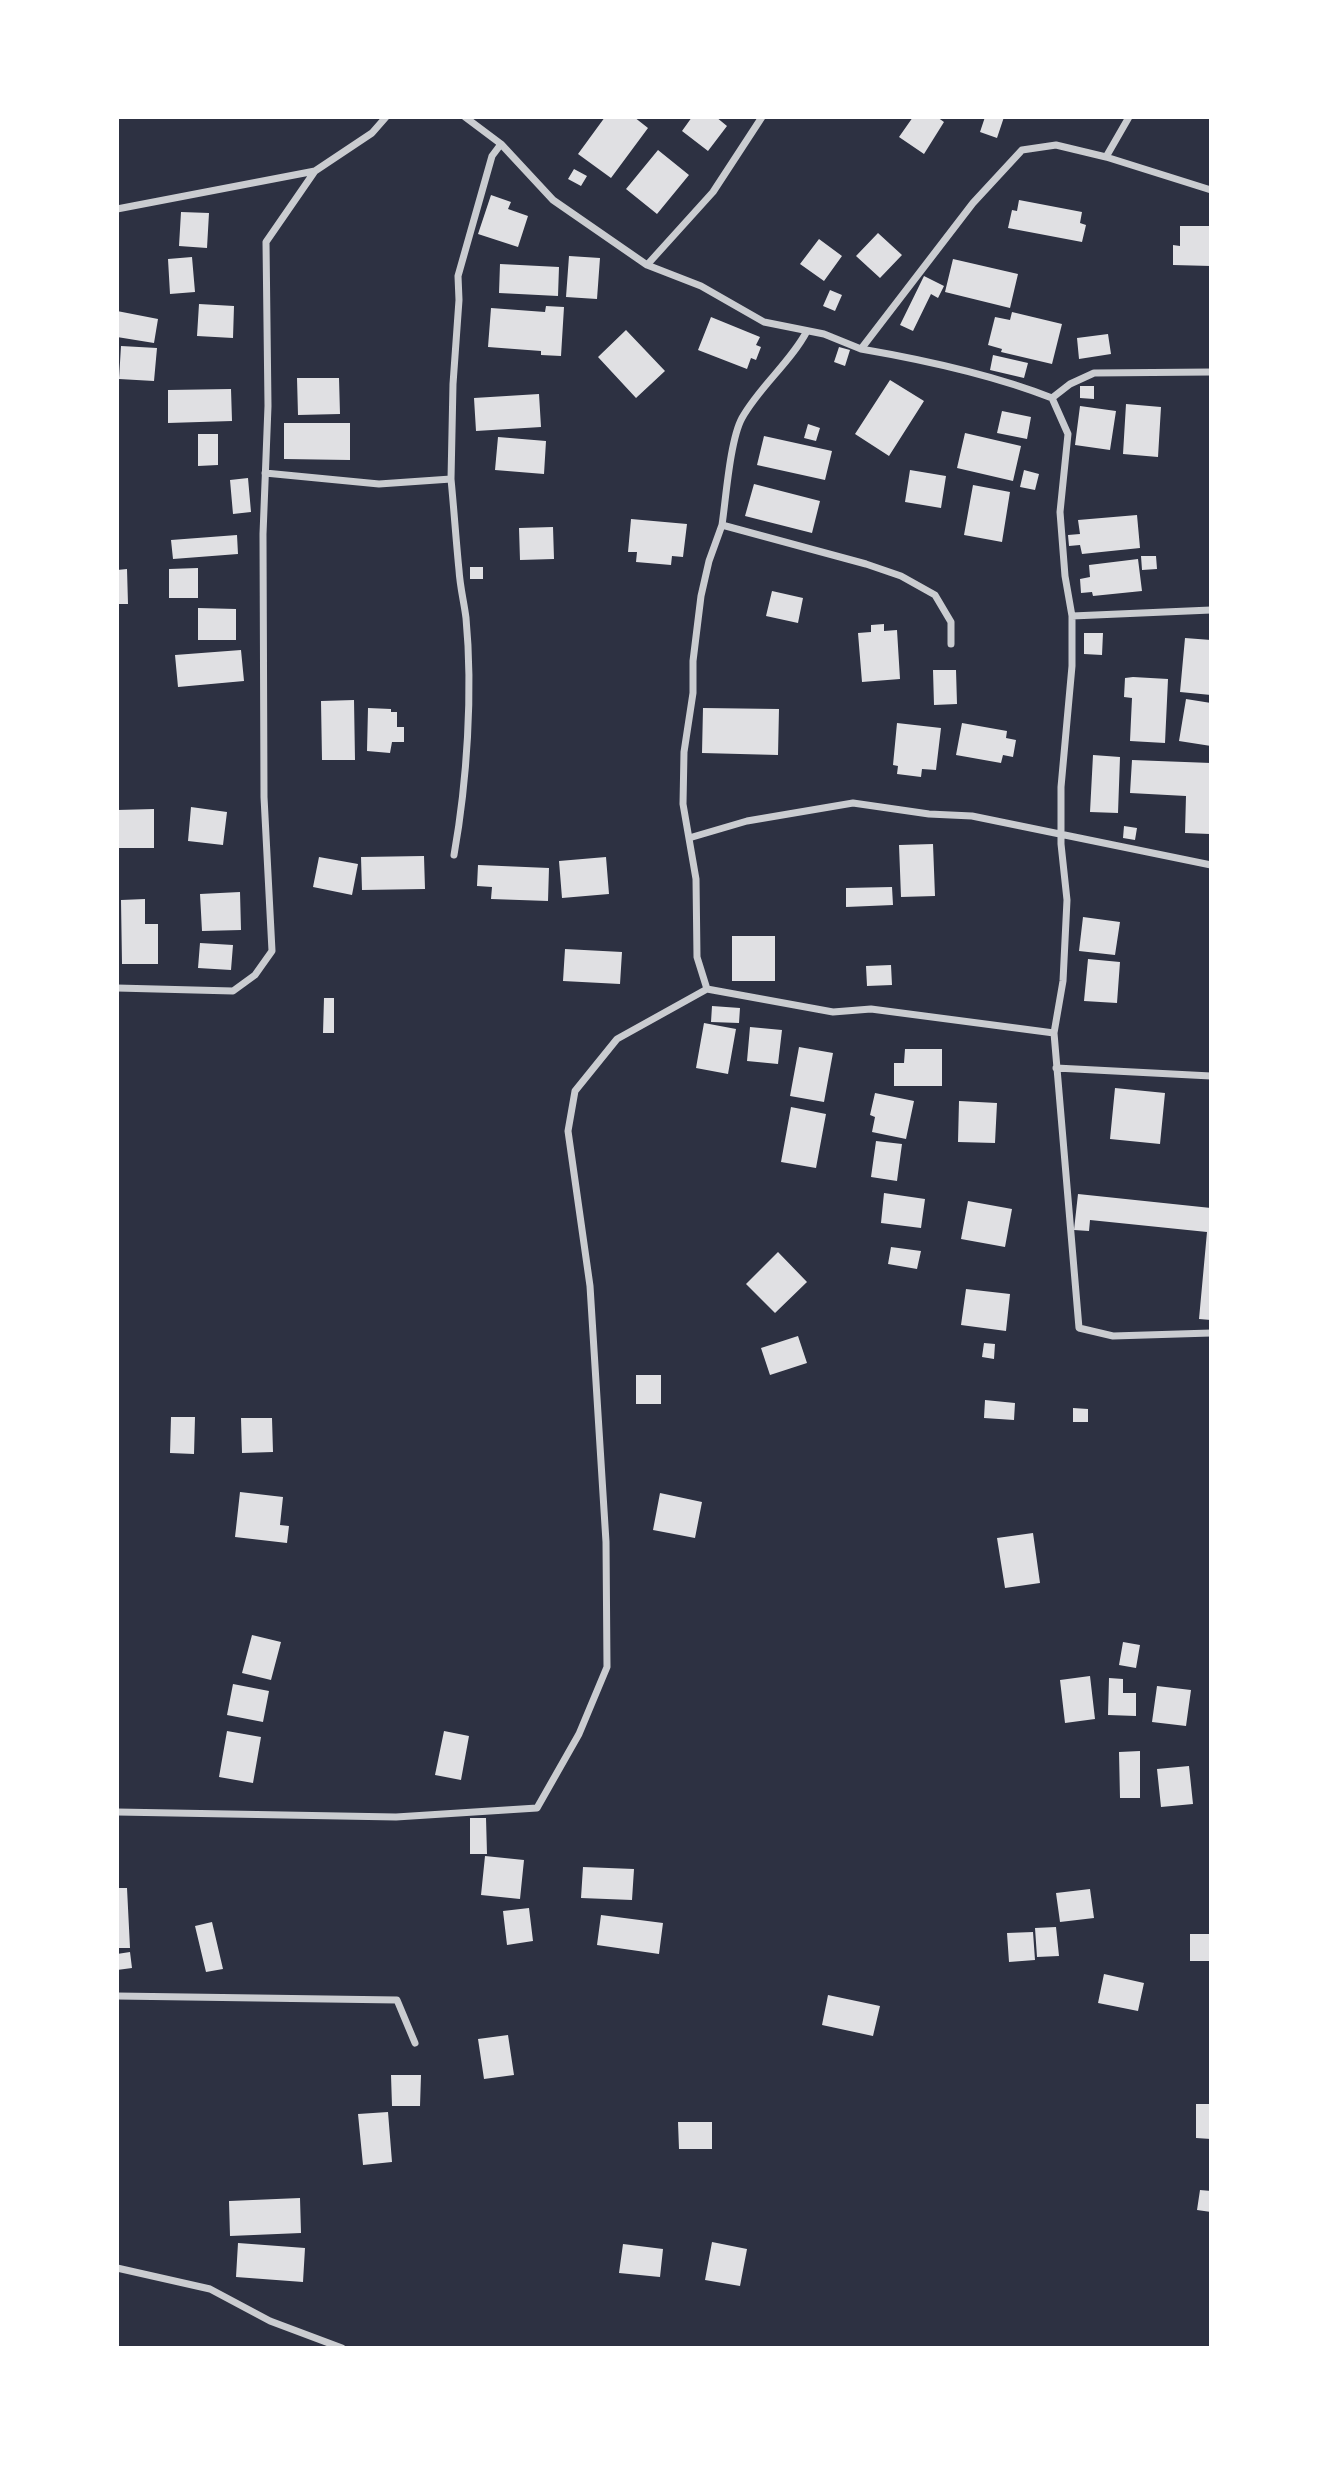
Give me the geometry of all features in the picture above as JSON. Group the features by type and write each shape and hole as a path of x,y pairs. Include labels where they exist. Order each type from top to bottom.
{"street":[{"path":"117,988 233,991 256,975 272,951 264,797 262,534 268,406 266,242 315,171 372,133 386,117"},
{"path":"465,117 501,144 553,200 647,265 701,286 764,322 824,334 860,349 909,357 1018,384 1052,397 1068,434 1060,512 1065,576 1072,616 1072,666 1061,787 1061,834 1067,900 1063,981 1054,1033 1079,1328 1113,1336 1211,1333"},
{"path":"647,265 713,192 762,117"},
{"path":"1106,157 1129,117"},
{"path":"454,855 460,825 466,751 468,673 466,618 459,573 451,479 458,276 492,156 501,144"},
{"path":"860,349 973,203 1022,150 1056,145 1106,157 1211,190"},
{"path":"117,209 315,171"},
{"path":"706,989 697,957 696,879 683,804 686,728 693,693 693,661 701,596 709,561 722,525 740,421 759,392 799,346 807,331"},
{"path":"1052,397 1070,384 1094,373 1211,372"},
{"path":"265,473 379,484 451,479"},
{"path":"722,525 901,576 935,595 951,622 951,644"},
{"path":"1072,616 1211,610"},
{"path":"689,838 747,821 853,803 929,814 972,816 1211,865"},
{"path":"117,1812 396,1818 537,1808 579,1734 607,1667 606,1542 590,1286 568,1131 575,1091 617,1038 706,989 834,1013 871,1009 1054,1033"},
{"path":"1056,1068 1211,1076"},
{"path":"117,1996 397,2000 415,2043"},
{"path":"117,2268 210,2289 270,2321 342,2348"}],"building":[{"path":"605,117 634,117 648,128 611,178 578,154"},
{"path":"692,117 716,117 727,126 708,151 682,131"},
{"path":"913,117 937,117 944,122 924,154 899,137"},
{"path":"985,117 1004,117 997,138 980,132"},
{"path":"658,150 689,175 657,214 626,189"},
{"path":"574,169 587,176 581,186 568,179"},
{"path":"491,195 511,202 508,209 528,216 518,247 478,234"},
{"path":"1019,200 1082,212 1080,223 1086,225 1082,242 1008,228 1012,210 1017,211"},
{"path":"181,212 209,213 207,248 179,246"},
{"path":"1180,226 1211,226 1211,266 1173,265 1173,245 1180,246"},
{"path":"878,233 902,255 880,278 856,256"},
{"path":"819,239 842,256 824,281 800,264"},
{"path":"569,256 600,258 597,299 566,297"},
{"path":"192,257 195,292 170,294 168,259"},
{"path":"953,259 1018,274 1010,308 945,292"},
{"path":"500,264 559,267 558,296 499,293"},
{"path":"924,276 944,286 938,298 931,294 913,331 900,325"},
{"path":"830,290 842,295 835,311 823,306"},
{"path":"199,304 234,306 233,338 197,336"},
{"path":"546,306 564,307 561,356 541,355 541,351 488,347 491,308 545,312"},
{"path":"117,311 158,319 154,343 117,337"},
{"path":"1012,312 1062,324 1052,364 1001,352 1002,349 988,345 995,317 1010,320"},
{"path":"711,317 760,337 756,345 761,347 756,360 751,358 747,369 698,350"},
{"path":"626,330 665,371 636,398 598,357"},
{"path":"1108,334 1111,354 1079,359 1077,338"},
{"path":"121,346 157,348 154,381 119,379"},
{"path":"839,347 850,350 845,366 834,362"},
{"path":"993,355 1028,363 1024,378 990,370"},
{"path":"297,378 339,378 340,414 298,415"},
{"path":"890,380 924,401 889,456 855,434"},
{"path":"1080,386 1094,386 1094,399 1080,398"},
{"path":"231,389 232,421 168,423 168,390"},
{"path":"539,394 541,427 476,431 474,398"},
{"path":"1126,404 1161,407 1158,457 1123,454"},
{"path":"1080,406 1116,411 1110,450 1075,445"},
{"path":"1002,411 1031,417 1027,439 997,433"},
{"path":"284,423 350,423 350,460 284,459"},
{"path":"808,424 820,428 816,441 804,438"},
{"path":"965,433 1021,446 1013,481 957,468"},
{"path":"198,434 218,434 218,465 198,466"},
{"path":"764,436 832,451 825,480 757,465"},
{"path":"498,437 546,441 544,474 495,470"},
{"path":"910,470 946,476 941,508 905,502"},
{"path":"1024,470 1039,474 1035,490 1020,487"},
{"path":"248,478 251,512 233,514 230,480"},
{"path":"754,484 820,501 812,533 745,516"},
{"path":"973,485 1010,492 1002,542 964,535"},
{"path":"1137,515 1140,548 1082,554 1080,545 1069,546 1068,535 1080,534 1078,520"},
{"path":"631,519 687,524 683,557 672,556 671,565 636,562 637,552 628,552"},
{"path":"553,527 554,559 520,560 519,528"},
{"path":"237,535 238,554 173,559 171,540"},
{"path":"1141,556 1156,556 1157,569 1142,570"},
{"path":"1138,559 1142,591 1093,596 1092,592 1081,593 1080,579 1090,577 1089,565"},
{"path":"470,567 483,567 483,579 470,579"},
{"path":"198,568 198,598 169,598 169,569"},
{"path":"127,569 128,604 117,604 117,570"},
{"path":"772,591 803,598 798,623 766,616"},
{"path":"198,608 236,609 236,640 198,640"},
{"path":"884,624 884,631 897,630 900,679 862,682 858,633 871,632 871,625"},
{"path":"1084,633 1103,633 1102,655 1084,654"},
{"path":"1185,638 1211,640 1211,695 1180,692"},
{"path":"241,650 244,681 178,687 175,655"},
{"path":"933,670 956,670 957,704 934,705"},
{"path":"1125,678 1168,679 1165,743 1130,741 1132,698 1124,697"},
{"path":"1186,699 1211,703 1211,746 1179,741"},
{"path":"354,700 355,760 322,760 321,701"},
{"path":"368,708 391,709 391,712 397,712 397,727 404,727 404,742 392,742 390,753 367,751"},
{"path":"703,708 779,709 778,755 702,753"},
{"path":"897,723 941,728 936,770 922,769 921,777 897,774 898,766 893,765"},
{"path":"962,723 1007,731 1006,738 1016,740 1013,757 1003,755 1001,763 956,755"},
{"path":"1093,755 1120,757 1118,813 1090,812"},
{"path":"1132,760 1211,763 1210,834 1185,833 1186,796 1130,793"},
{"path":"191,807 227,812 223,845 188,841"},
{"path":"154,809 154,848 117,848 117,810"},
{"path":"1124,826 1137,828 1135,840 1123,838"},
{"path":"933,844 935,896 901,897 899,845"},
{"path":"424,856 425,889 362,890 361,857"},
{"path":"319,857 358,864 352,895 313,887"},
{"path":"606,857 609,894 562,898 559,861"},
{"path":"478,865 549,868 548,901 491,899 492,887 477,886"},
{"path":"892,887 893,905 846,907 846,888"},
{"path":"240,892 241,930 202,931 200,894"},
{"path":"145,899 145,924 158,924 158,964 122,964 121,900"},
{"path":"1083,917 1120,922 1115,955 1079,951"},
{"path":"732,936 775,936 775,981 732,981"},
{"path":"200,943 233,945 231,970 198,968"},
{"path":"565,949 622,952 620,984 563,981"},
{"path":"1088,959 1120,962 1117,1003 1084,1001"},
{"path":"891,965 892,985 867,986 866,966"},
{"path":"324,998 334,998 334,1033 323,1033"},
{"path":"712,1006 740,1008 739,1023 711,1022"},
{"path":"704,1023 736,1029 728,1074 696,1068"},
{"path":"750,1027 782,1030 778,1064 747,1061"},
{"path":"799,1047 833,1053 824,1102 790,1096"},
{"path":"905,1049 942,1049 942,1086 894,1086 894,1063 904,1063"},
{"path":"1115,1088 1165,1093 1160,1144 1110,1139"},
{"path":"875,1093 914,1101 906,1139 872,1132 875,1117 870,1115"},
{"path":"959,1101 997,1103 995,1143 958,1142"},
{"path":"791,1107 826,1114 816,1168 781,1162"},
{"path":"876,1141 902,1144 897,1181 871,1177"},
{"path":"884,1193 925,1199 921,1228 881,1223"},
{"path":"1078,1194 1211,1208 1211,1320 1199,1319 1207,1232 1090,1220 1089,1231 1074,1230"},
{"path":"968,1201 1012,1209 1005,1247 961,1239"},
{"path":"891,1247 921,1251 917,1269 888,1264"},
{"path":"778,1252 807,1282 775,1313 746,1284"},
{"path":"966,1289 1010,1294 1006,1331 961,1325"},
{"path":"798,1336 807,1363 770,1375 761,1348"},
{"path":"984,1343 995,1344 994,1359 982,1357"},
{"path":"636,1375 661,1375 661,1404 636,1404"},
{"path":"985,1400 1015,1403 1014,1420 984,1418"},
{"path":"1073,1408 1088,1409 1088,1422 1073,1422"},
{"path":"171,1417 195,1417 194,1454 170,1453"},
{"path":"241,1418 272,1418 273,1452 242,1453"},
{"path":"240,1492 283,1497 280,1525 289,1526 287,1543 235,1537"},
{"path":"660,1493 702,1502 695,1538 653,1530"},
{"path":"1033,1533 1040,1583 1005,1588 997,1538"},
{"path":"252,1635 281,1642 271,1680 242,1673"},
{"path":"1123,1642 1140,1645 1136,1668 1119,1665"},
{"path":"1090,1676 1095,1719 1065,1723 1060,1680"},
{"path":"1109,1678 1123,1679 1123,1693 1136,1693 1136,1716 1108,1715"},
{"path":"233,1684 269,1691 263,1722 227,1715"},
{"path":"1157,1686 1191,1690 1186,1726 1152,1722"},
{"path":"227,1731 261,1737 253,1783 219,1777"},
{"path":"444,1731 469,1736 461,1780 435,1775"},
{"path":"1140,1751 1140,1798 1120,1798 1119,1752"},
{"path":"1189,1766 1193,1804 1161,1807 1157,1769"},
{"path":"470,1818 486,1818 487,1854 470,1854"},
{"path":"485,1856 524,1860 520,1899 481,1895"},
{"path":"583,1867 634,1869 632,1900 581,1898"},
{"path":"117,1888 127,1888 130,1948 117,1948"},
{"path":"1090,1889 1094,1918 1060,1922 1056,1893"},
{"path":"529,1908 533,1941 507,1945 503,1911"},
{"path":"601,1915 663,1923 659,1954 597,1945"},
{"path":"212,1922 223,1969 206,1972 195,1926"},
{"path":"1056,1927 1059,1956 1037,1957 1035,1928"},
{"path":"1033,1932 1035,1960 1009,1962 1007,1933"},
{"path":"1190,1934 1211,1934 1211,1961 1190,1961"},
{"path":"130,1952 132,1968 117,1970 117,1954"},
{"path":"1104,1974 1144,1983 1138,2011 1098,2003"},
{"path":"828,1995 880,2006 873,2036 822,2025"},
{"path":"508,2035 514,2075 484,2079 478,2039"},
{"path":"391,2075 421,2075 420,2106 392,2106"},
{"path":"1196,2104 1211,2104 1211,2139 1196,2138"},
{"path":"388,2112 392,2162 363,2165 358,2114"},
{"path":"678,2122 712,2122 712,2149 679,2149"},
{"path":"1200,2190 1211,2191 1211,2212 1197,2210"},
{"path":"300,2198 301,2233 230,2236 229,2201"},
{"path":"712,2242 747,2249 740,2286 705,2280"},
{"path":"238,2243 305,2248 303,2282 236,2277"},
{"path":"623,2244 663,2249 660,2277 619,2273"}]}
